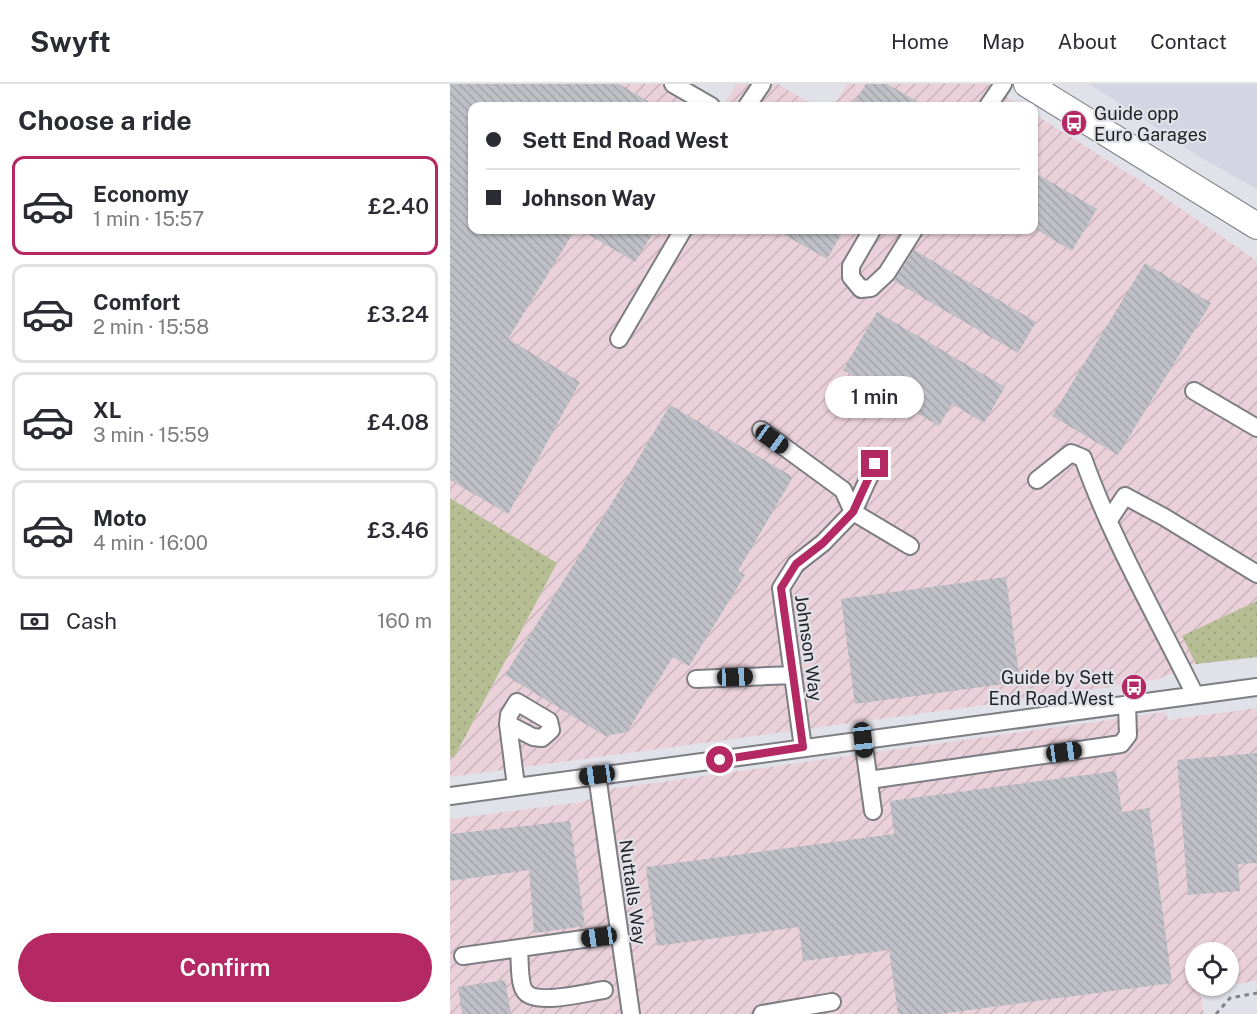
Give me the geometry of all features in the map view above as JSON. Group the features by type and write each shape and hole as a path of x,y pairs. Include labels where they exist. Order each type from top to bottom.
{"highway":[{"path":"1027,84 1257,226"}],"street":[{"path":"673,84 704,102"},
{"path":"750,102 762,84"},
{"path":"991,102 1003,84"},
{"path":"620,339 681,234"},
{"path":"870,234 851,266 851,277 861,289 871,288 886,273 911,234"},
{"path":"1194,391 1257,429"},
{"path":"761,430 843,490 853,512 910,546"},
{"path":"1037,480 1071,453 1083,458 1109,520 1195,695"},
{"name":"Johnson Way","path":"803,747 781,588 796,564 823,543 853,512 875,464"},
{"path":"1109,520 1125,496 1257,574"},
{"path":"696,679 793,675"},
{"path":"450,796 1257,687"},
{"path":"869,780 1121,744 1128,735 1127,704"},
{"path":"507,724 516,786"},
{"path":"863,740 873,811"},
{"name":"Nuttalls Way","path":"597,775 631,1014"},
{"path":"463,956 620,934"},
{"path":"519,948 523,989 530,997 540,999 604,990"},
{"path":"762,1014 832,1002"}],"path":[{"path":"1216,1014 1230,998 1257,993"}],"shaded area":[{"path":"450,84 682,84 711,102 468,102 468,234 1038,234 1038,117 1142,182 1257,261 1257,657 1196,664 1158,679 1073,693 450,777 450,756 454,758 557,563 450,498"},
{"path":"736,84 778,84 808,102 725,102"},
{"path":"847,84 987,84 1015,102 836,102"},
{"path":"1090,84 1257,84 1257,189 1200,157"},
{"path":"1257,708 1257,981 1239,984 1239,942 1185,942 1185,996 1200,996 1204,1014 450,1014 450,819 583,802 610,789 1166,712 1168,720"}],"green space":[{"path":"450,498 557,563 454,758 450,756"},
{"path":"1257,601 1257,657 1196,664 1182,636"}],"building":[{"path":"450,84 619,84 649,102 468,102 468,234 573,234 508,339 580,382 508,514 450,480"},
{"path":"866,84 887,84 918,102 855,102"},
{"path":"1038,174 1097,209 1072,251 1038,230"},
{"path":"588,234 652,234 635,262"},
{"path":"783,234 842,234 827,259"},
{"path":"914,250 1036,322 1018,353 894,281"},
{"path":"1145,263 1211,303 1118,455 1052,416"},
{"path":"877,312 1005,387 984,423 952,404 939,426 843,370"},
{"path":"670,405 793,477 738,571 745,575 689,666 673,657 627,732 605,736 505,675"},
{"path":"1006,577 1020,682 855,704 841,599"},
{"path":"1257,753 1257,863 1238,864 1240,891 1188,895 1177,760"},
{"path":"1116,771 1122,812 1149,808 1172,983 940,1014 898,1014 889,950 803,961 799,927 657,946 646,867 894,834 890,801"},
{"path":"570,821 585,926 534,933 529,870 450,881 450,834"},
{"path":"505,980 511,1014 462,1014 458,987"}],"place":[{"name":"Guide opp Euro Garages","path":"1074,123"},
{"name":"Guide by Sett End Road West","path":"1134,687"}],"route":[{"path":"720,760 803,747 781,588 796,564 823,543 853,512 875,464"}]}
